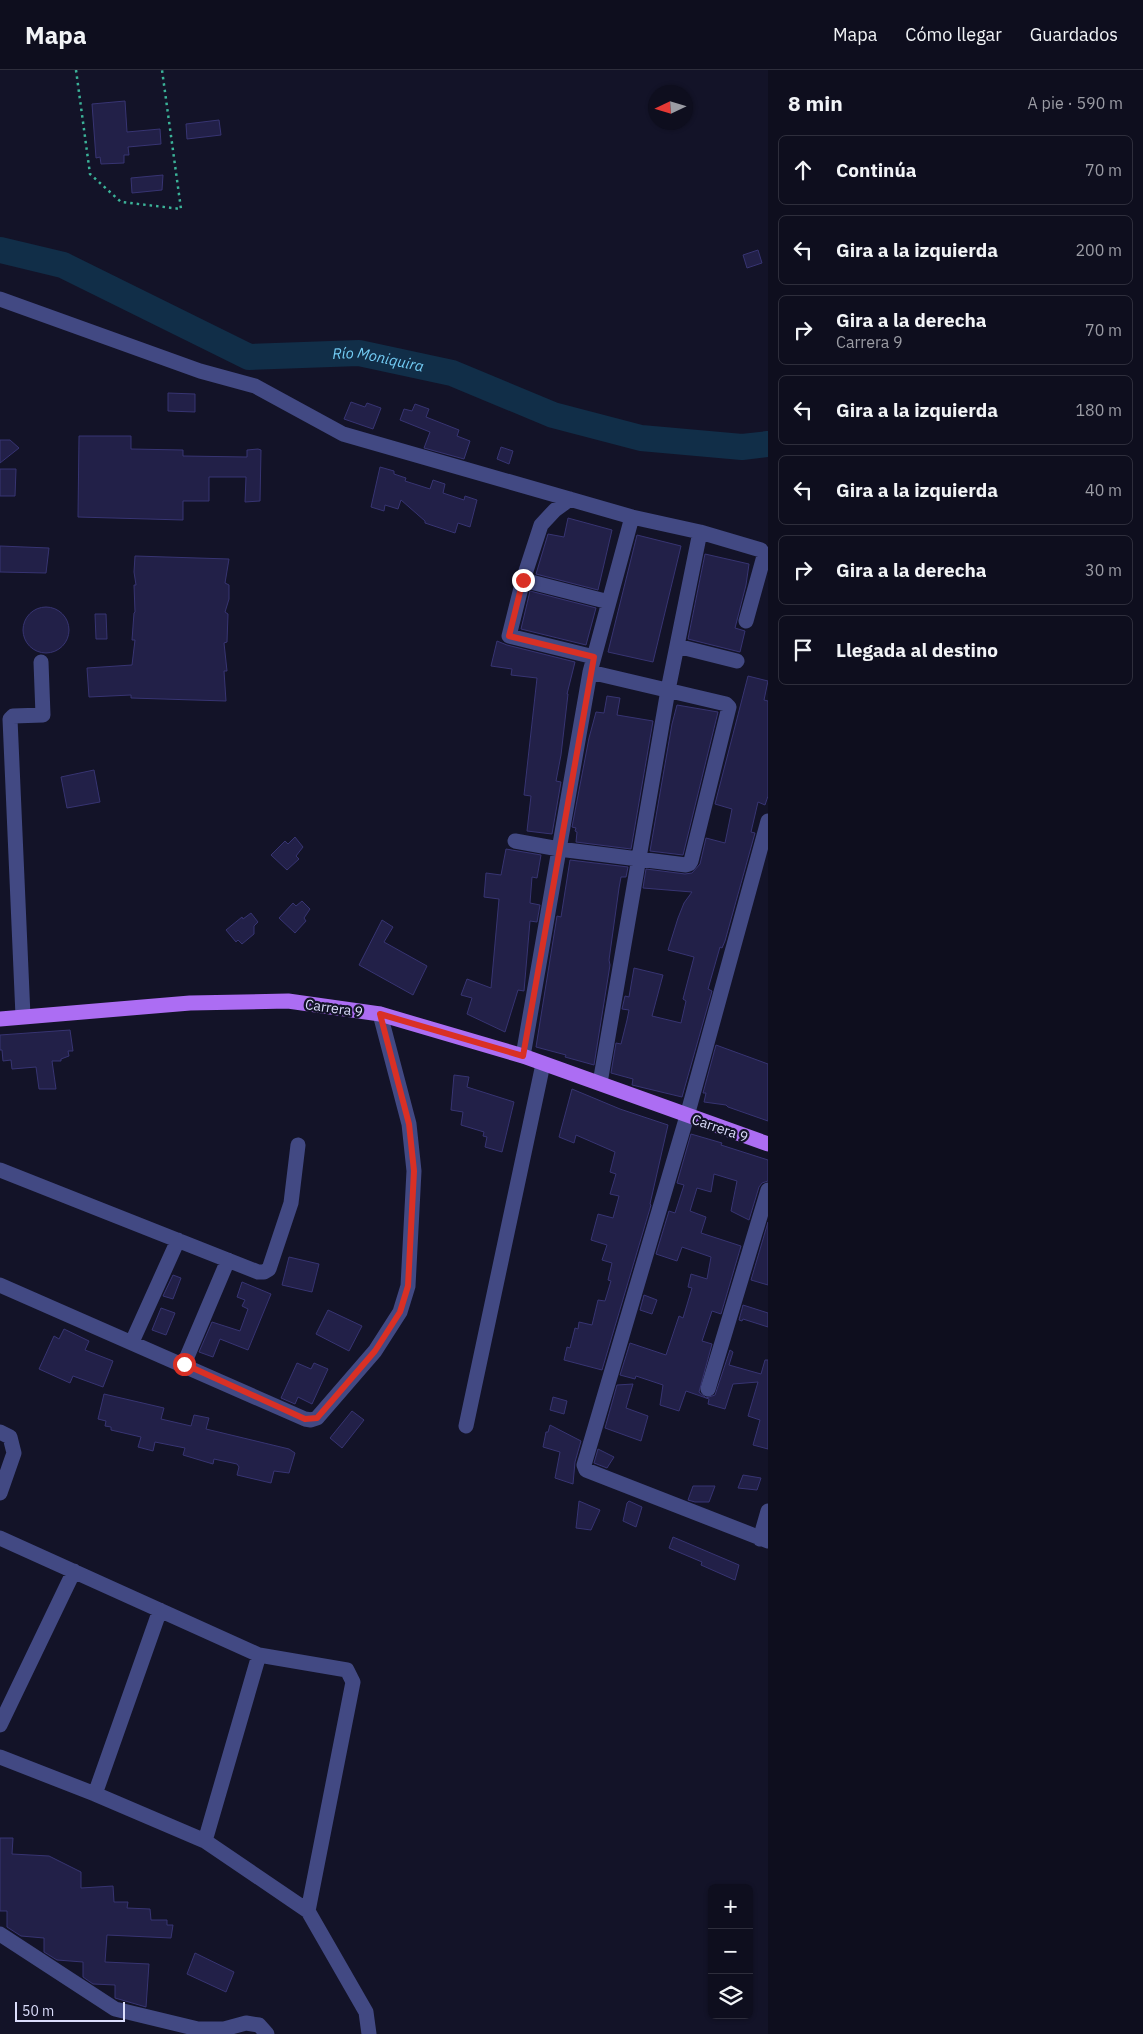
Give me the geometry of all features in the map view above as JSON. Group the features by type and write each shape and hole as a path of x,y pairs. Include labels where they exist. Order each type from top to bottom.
{"main road":[{"name":"Carrera 9","path":"0,1019 190,1003 288,1002 380,1014 523,1056 768,1144"}],"street":[{"path":"0,299 200,371 255,386 343,434 632,517 700,532 763,552 764,556 746,621"},
{"path":"570,499 555,510 541,525 523,580 509,636 594,657"},
{"path":"523,1056 590,672 632,517"},
{"path":"600,1083 668,690 700,532"},
{"path":"523,580 609,602"},
{"path":"677,646 737,661"},
{"path":"23,1016 10,719 13,716 43,715 41,662"},
{"path":"515,841 639,860 689,864 730,711 729,706 590,672"},
{"path":"768,821 687,1116 584,1468 764,1540 768,1511"},
{"path":"0,1285 184,1364 305,1419 317,1418 375,1351 400,1312 408,1286 414,1171 409,1124 380,1014"},
{"path":"466,1426 543,1064"},
{"path":"0,1170 258,1272 264,1272 270,1269 291,1203 298,1145"},
{"path":"708,1389 768,1190"},
{"path":"132,1342 178,1240"},
{"path":"184,1364 228,1260"},
{"path":"0,1432 10,1437 14,1453 0,1493"},
{"path":"0,1538 259,1655 347,1670 352,1682 308,1911"},
{"path":"0,1725 74,1572"},
{"path":"95,1794 160,1610"},
{"path":"205,1841 259,1655"},
{"path":"0,1757 95,1794 205,1841 308,1911 366,2012 369,2034"},
{"path":"0,1934 114,2009 198,2029 224,2029 246,2023 259,2025 267,2034"}],"path":[{"path":"76,70 90,174 121,202 180,209 162,70"}],"building":[{"path":"125,101 127,132 160,129 161,144 128,147 129,155 124,155 124,163 101,164 100,157 96,158 92,104"},
{"path":"219,120 221,135 187,139 186,124"},
{"path":"163,175 162,190 132,193 131,178"},
{"path":"758,250 762,263 747,268 743,255"},
{"path":"168,393 195,394 195,412 168,411"},
{"path":"351,402 365,407 367,403 381,408 373,429 344,419"},
{"path":"415,404 429,409 426,417 459,430 457,436 470,441 464,459 424,448 430,432 400,420 404,409 412,411"},
{"path":"79,436 131,436 131,449 183,450 183,456 247,457 247,450 261,450 260,501 245,502 246,477 209,477 209,501 183,501 183,520 78,517"},
{"path":"0,440 10,440 19,448 0,463"},
{"path":"501,447 513,451 509,464 497,459"},
{"path":"380,467 394,471 394,474 406,478 405,481 430,489 433,480 445,484 443,493 464,500 465,496 477,500 470,527 458,523 455,533 425,523 401,500 398,509 385,505 384,511 371,507"},
{"path":"0,469 16,469 15,496 0,496"},
{"path":"568,518 612,530 598,590 536,574 548,534 564,537"},
{"path":"637,535 681,546 653,662 608,652"},
{"path":"0,546 49,548 46,573 0,572"},
{"path":"705,554 749,564 746,585 735,628 745,631 740,652 688,639"},
{"path":"135,556 229,559 225,583 229,585 229,599 225,612 228,614 227,642 224,643 227,671 224,671 226,701 131,698 131,695 89,697 87,668 132,665 135,640 132,640 135,612 134,585 136,585 134,572"},
{"path":"530,591 596,608 586,645 521,629"},
{"path":"42,607 50,607 59,611 65,617 69,630 65,643 59,649 50,653 42,653 33,649 27,643 23,634 23,626 27,617 33,611"},
{"path":"95,614 106,614 107,639 96,639"},
{"path":"497,641 575,662 567,694 561,755 556,781 561,782 552,834 527,831 531,796 524,795 537,678 511,675 512,669 491,666"},
{"path":"748,676 768,681 764,700 768,701 768,796 765,805 758,802 751,832 755,833 725,941 722,948 720,947 708,989 712,991 682,1097 632,1085 633,1079 611,1073 616,1043 621,1044 627,1020 629,1010 622,1009 625,996 629,997 634,968 663,975 652,1016 681,1023 686,1001 683,999 694,957 668,950 684,903 692,892 643,888 646,869 685,874 692,873 700,864 706,838 725,843 732,809 715,804"},
{"path":"607,696 620,698 617,715 653,721 631,849 576,842 576,828 572,827 589,738 596,712 604,713"},
{"path":"677,705 718,712 683,855 650,851"},
{"path":"94,770 100,802 67,808 61,777"},
{"path":"295,837 303,847 296,856 299,859 287,870 271,855 285,841 288,844"},
{"path":"506,849 541,855 537,878 532,877 530,903 540,905 537,922 530,921 524,991 518,990 505,1032 467,1014 472,998 461,995 467,979 491,988 499,899 484,897 486,873 501,875"},
{"path":"570,860 628,867 626,877 621,877 619,888 609,960 610,965 594,1065 536,1047 557,916 561,917"},
{"path":"302,901 310,909 304,918 306,921 295,933 279,918 293,903 296,906"},
{"path":"251,913 258,922 254,926 254,934 242,944 238,940 236,942 226,930 242,917 243,919"},
{"path":"382,920 393,927 384,942 427,966 413,995 359,965"},
{"path":"70,1030 73,1051 68,1051 69,1056 61,1059 61,1061 52,1061 56,1089 39,1089 36,1067 12,1069 11,1060 3,1061 2,1050 0,1050 0,1035"},
{"path":"716,1045 768,1064 768,1121 726,1105 704,1102 706,1093 703,1093"},
{"path":"454,1075 469,1077 467,1087 514,1102 502,1152 485,1147 487,1137 483,1136 484,1132 461,1125 463,1112 451,1110"},
{"path":"572,1089 620,1109 668,1125 651,1205 602,1370 564,1360 567,1347 570,1348 575,1328 578,1329 579,1322 592,1325 598,1300 605,1301 611,1281 608,1280 612,1263 602,1260 607,1245 591,1240 598,1214 613,1218 619,1196 610,1194 616,1174 610,1172 615,1152 576,1135 574,1143 559,1137"},
{"path":"691,1134 768,1160 768,1181 762,1183 759,1187 749,1220 731,1211 737,1181 714,1174 711,1192 697,1188 690,1211 706,1217 701,1233 741,1246 721,1314 712,1311 702,1341 712,1344 699,1392 706,1398 686,1391 679,1411 660,1405 663,1385 636,1376 635,1379 620,1375 630,1343 666,1355 679,1316 683,1318 692,1288 688,1287 691,1274 707,1279 711,1257 682,1247 677,1261 656,1254 669,1211 675,1213 684,1185 677,1183"},
{"path":"768,1222 768,1285 751,1280"},
{"path":"289,1257 319,1264 312,1292 282,1285"},
{"path":"173,1275 181,1278 173,1299 163,1296"},
{"path":"242,1282 271,1294 248,1350 220,1339 213,1357 199,1352 212,1322 240,1331 248,1309 242,1306 245,1300 237,1297"},
{"path":"644,1295 657,1300 652,1314 640,1310"},
{"path":"743,1305 768,1313 768,1327 743,1319 742,1321 739,1320"},
{"path":"161,1308 175,1313 166,1335 152,1330"},
{"path":"328,1310 362,1326 349,1351 316,1334"},
{"path":"64,1329 89,1341 85,1350 113,1361 103,1387 73,1376 70,1383 39,1369 54,1336 59,1339"},
{"path":"730,1350 733,1352 729,1365 761,1374 765,1360 768,1360 768,1449 753,1445 760,1420 748,1416 758,1382 733,1384 725,1409 708,1404 709,1399 706,1398 715,1395"},
{"path":"297,1363 311,1369 314,1363 328,1369 312,1404 298,1397 295,1404 281,1398"},
{"path":"633,1384 626,1408 648,1416 641,1441 605,1428 617,1385"},
{"path":"104,1394 164,1408 161,1419 191,1426 194,1415 209,1418 206,1429 289,1449 295,1453 289,1473 274,1471 271,1483 237,1475 239,1467 237,1464 214,1459 213,1464 183,1455 185,1448 155,1442 153,1451 138,1447 141,1437 111,1430 111,1427 105,1426 106,1421 98,1419"},
{"path":"553,1397 567,1401 564,1414 550,1410"},
{"path":"352,1411 364,1420 342,1448 330,1438"},
{"path":"550,1425 581,1441 575,1462 573,1484 555,1478 560,1452 543,1447 546,1432 548,1432"},
{"path":"598,1449 614,1457 607,1468 594,1463"},
{"path":"743,1475 761,1478 757,1490 738,1488"},
{"path":"693,1486 715,1486 709,1502 688,1500"},
{"path":"579,1501 600,1510 591,1530 576,1528"},
{"path":"629,1501 642,1507 636,1527 623,1521"},
{"path":"673,1537 739,1565 735,1580 701,1565 702,1562 669,1548"},
{"path":"0,1838 13,1838 12,1854 49,1856 81,1872 81,1888 113,1886 114,1902 128,1902 127,1908 150,1909 151,1920 167,1920 167,1925 173,1925 171,1938 107,1935 105,1962 149,1964 146,2007 115,1998 115,1985 93,1984 83,1977 83,1962 57,1960 44,1952 44,1938 21,1936 7,1927 7,1911 0,1911"},
{"path":"195,1953 234,1972 226,1992 187,1974"}],"waterway":[{"name":"Río Moniquira","path":"0,250 63,265 249,357 359,353 452,373 553,415 641,438 742,447 768,444"}],"route":[{"path":"184,1364 305,1419 317,1418 375,1351 400,1312 408,1286 414,1171 409,1124 380,1014 523,1056 594,657 509,636 508,633 523,580"}]}
